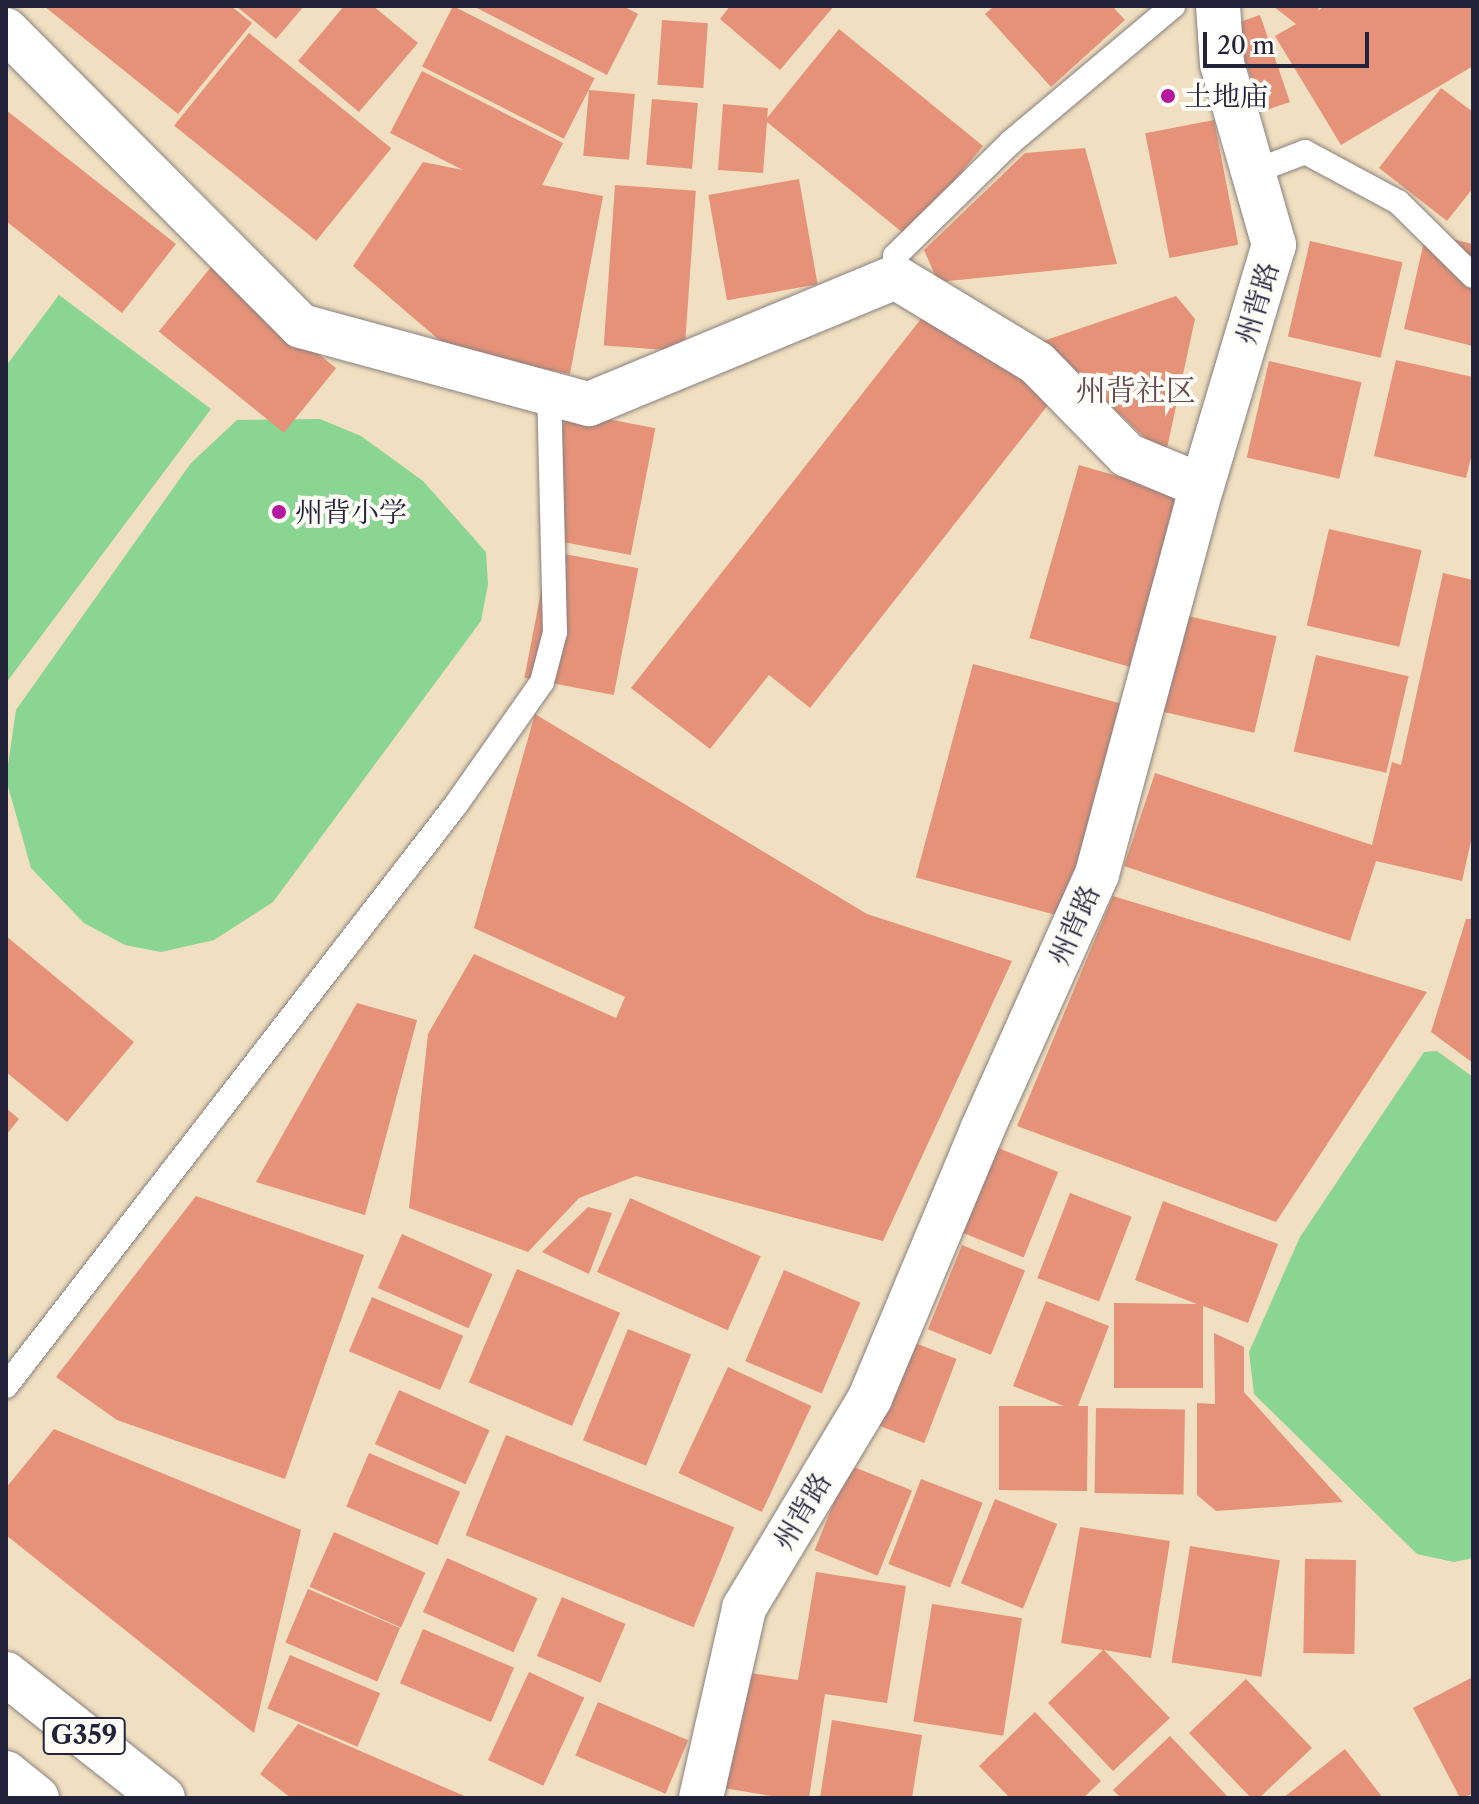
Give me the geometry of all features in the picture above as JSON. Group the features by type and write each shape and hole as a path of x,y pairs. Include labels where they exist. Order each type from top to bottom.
{"main road":[{"name":"州背路","path":"701,1798 744,1608 870,1398 982,1130 1097,874 1202,486 1274,245 1222,64 1218,6"},
{"path":"6,30 301,326 589,404 895,277 1037,363 1127,455 1202,486"},
{"name":"G359","path":"6,1674 163,1798"},
{"name":"G359","path":"6,1773 37,1798"}],"lane":[{"path":"895,277 895,256 990,163 1173,6"},
{"path":"1253,172 1305,152 1398,202 1473,276"},
{"path":"6,1386 455,806 542,682 555,632 549,392"}],"green space":[{"path":"59,295 211,409 6,683 6,366"},
{"path":"320,419 361,436 423,481 486,552 488,584 481,621 273,902 214,940 161,952 125,945 84,923 31,868 6,779 16,710 191,463 237,420"},
{"path":"1437,1051 1473,1077 1473,1558 1454,1562 1417,1554 1254,1394 1249,1352 1300,1237 1424,1052"}],"building":[{"path":"44,6 231,6 252,23 178,114"},
{"path":"236,6 304,6 276,39"},
{"path":"344,6 373,6 418,43 359,112 298,61"},
{"path":"453,6 595,78 564,139 422,67"},
{"path":"473,6 623,6 638,14 607,75"},
{"path":"730,6 834,6 780,70 720,19"},
{"path":"994,6 1112,6 1125,20 1051,87 985,14"},
{"path":"1273,6 1321,6 1317,11 1325,6 1473,6 1473,66 1341,145 1275,36 1296,24"},
{"path":"1260,15 1290,102 1263,111 1233,24"},
{"path":"662,20 708,23 703,88 657,85"},
{"path":"839,29 983,146 908,237 767,122 763,173 718,170 723,104 768,108 767,118"},
{"path":"249,33 391,148 316,241 174,125"},
{"path":"422,71 563,143 542,185 603,196 570,374 452,351 353,266 423,162 463,170 390,133"},
{"path":"1441,88 1473,112 1473,188 1447,221 1379,168"},
{"path":"589,90 635,94 629,160 583,156"},
{"path":"652,99 698,103 692,169 646,165"},
{"path":"6,110 176,244 122,313 6,221"},
{"path":"1214,120 1238,245 1170,258 1145,133"},
{"path":"1085,148 1117,264 938,282 924,250 1025,153"},
{"path":"799,179 818,284 727,300 708,195"},
{"path":"615,185 696,191 685,351 604,346"},
{"path":"1426,233 1473,244 1473,346 1404,329"},
{"path":"1310,241 1403,262 1381,358 1288,336"},
{"path":"211,267 336,368 284,433 159,332"},
{"path":"1176,296 1195,319 1165,457 1043,341"},
{"path":"935,301 1055,396 810,708 769,675 710,749 631,688"},
{"path":"1396,360 1473,377 1473,449 1466,478 1374,456"},
{"path":"1269,361 1362,382 1339,479 1247,457"},
{"path":"566,411 655,428 631,555 541,538"},
{"path":"1079,465 1179,494 1129,667 1029,638"},
{"path":"1329,529 1422,550 1399,647 1307,625"},
{"path":"549,551 638,568 614,695 524,678"},
{"path":"1443,573 1473,580 1473,832 1462,881 1376,861 1350,941 1124,866 1155,773 1372,845 1392,762 1401,765"},
{"path":"1184,615 1277,636 1254,733 1162,711"},
{"path":"1316,655 1409,676 1386,773 1294,751"},
{"path":"973,664 1120,703 1063,917 916,877"},
{"path":"535,714 867,914 1012,961 883,1241 636,1176 579,1198 528,1252 409,1208 428,1034 474,954 616,1018 625,997 474,928"},
{"path":"1113,896 1427,992 1276,1222 1017,1126"},
{"path":"1466,919 1473,919 1473,1063 1431,1032"},
{"path":"6,936 134,1042 67,1122 6,1072"},
{"path":"357,1003 417,1020 365,1215 256,1182"},
{"path":"6,1108 19,1119 6,1135"},
{"path":"996,1147 1058,1172 1024,1257 962,1232"},
{"path":"1070,1193 1132,1217 1099,1302 1037,1278"},
{"path":"196,1196 364,1255 285,1479 117,1420 56,1377"},
{"path":"630,1198 761,1256 728,1330 597,1272"},
{"path":"1163,1201 1278,1244 1248,1323 1203,1306 1203,1388 1114,1388 1114,1303 1197,1304 1135,1280"},
{"path":"588,1207 612,1213 589,1274 542,1252"},
{"path":"402,1234 492,1274 468,1328 378,1288"},
{"path":"962,1245 1025,1270 991,1355 928,1329"},
{"path":"517,1269 620,1313 572,1426 469,1382"},
{"path":"784,1270 860,1302 822,1394 745,1361"},
{"path":"372,1297 463,1336 440,1390 349,1351"},
{"path":"1046,1301 1109,1326 1078,1406 1088,1406 1087,1491 999,1490 999,1406 1064,1406 1013,1386"},
{"path":"628,1329 691,1354 646,1466 583,1440"},
{"path":"1214,1333 1244,1347 1244,1392 1343,1502 1216,1511 1197,1495 1197,1403 1215,1404"},
{"path":"894,1335 957,1359 924,1443 862,1419"},
{"path":"728,1367 811,1406 762,1512 679,1473"},
{"path":"399,1390 489,1430 465,1484 375,1444"},
{"path":"1096,1408 1185,1410 1184,1495 1095,1493"},
{"path":"54,1429 301,1530 254,1733 6,1535 6,1488"},
{"path":"506,1435 734,1527 694,1627 466,1535"},
{"path":"369,1453 460,1492 437,1545 346,1506"},
{"path":"849,1465 912,1490 878,1576 815,1550"},
{"path":"921,1479 983,1503 950,1588 888,1564"},
{"path":"995,1499 1057,1524 1023,1608 961,1583"},
{"path":"1080,1527 1170,1541 1151,1658 1104,1650 1170,1718 1113,1771 1048,1703 1103,1650 1061,1643"},
{"path":"334,1532 425,1573 401,1627 310,1587"},
{"path":"1190,1546 1280,1560 1261,1677 1172,1663"},
{"path":"447,1558 537,1598 513,1652 423,1612"},
{"path":"1305,1559 1356,1560 1354,1654 1303,1653"},
{"path":"816,1572 906,1586 887,1703 825,1694 809,1798 783,1798 717,1787 736,1671 798,1680"},
{"path":"308,1589 400,1628 377,1681 285,1642"},
{"path":"562,1597 626,1624 601,1683 537,1656"},
{"path":"932,1604 1022,1618 1003,1736 913,1722"},
{"path":"423,1629 514,1668 491,1722 400,1683"},
{"path":"290,1655 380,1693 358,1747 267,1708"},
{"path":"529,1672 584,1698 543,1786 488,1760"},
{"path":"1473,1677 1473,1794 1460,1798 1413,1708"},
{"path":"1246,1679 1312,1748 1259,1798 1251,1798 1189,1733"},
{"path":"598,1702 688,1740 666,1794 575,1755"},
{"path":"1035,1712 1101,1781 1083,1798 1010,1798 979,1766"},
{"path":"832,1720 922,1735 912,1798 820,1798"},
{"path":"298,1724 469,1798 291,1798 260,1774"},
{"path":"1170,1736 1229,1798 1121,1798 1113,1790"},
{"path":"1345,1749 1383,1798 1283,1798"}],"place":[{"name":"土地庙","path":"1168,96"},
{"name":"州背小学","path":"279,512"}],"district":[{"name":"州背社区","path":"1136,391"}]}
